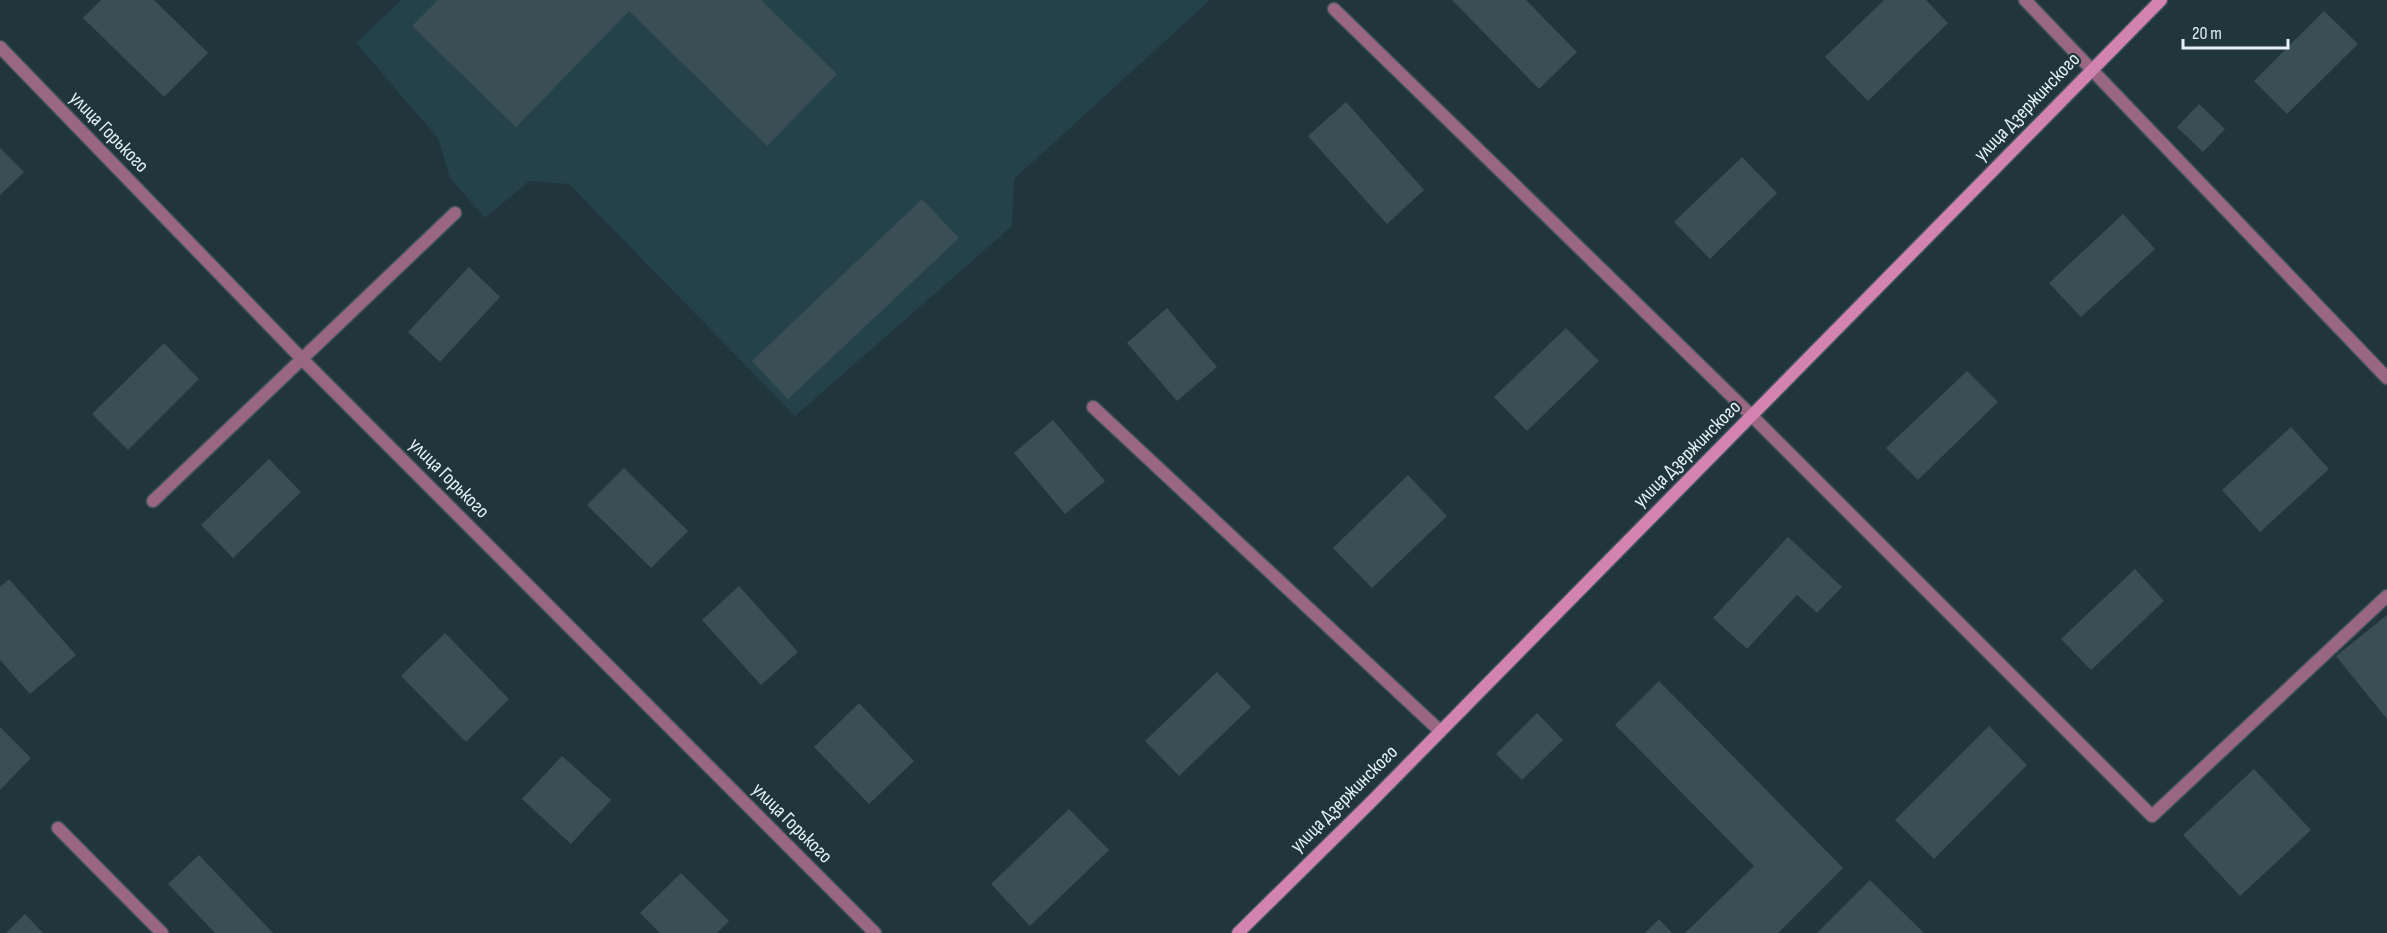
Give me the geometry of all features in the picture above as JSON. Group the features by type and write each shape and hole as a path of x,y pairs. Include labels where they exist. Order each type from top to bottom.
{"street":[{"path":"2025,0 2387,378"},
{"name":"улица Дзержинского","path":"1238,933 1752,416 2161,0"},
{"path":"1334,9 1752,416 2152,816 2387,596"},
{"name":"улица Горького","path":"0,47 303,359 874,933"},
{"path":"153,501 455,213"},
{"path":"1093,407 1439,730"},
{"path":"58,828 162,933"}],"shaded area":[{"path":"401,0 1210,0 1014,179 1012,226 795,416 569,184 529,181 485,218 450,178 438,138 356,43"}],"building":[{"path":"101,0 154,0 208,53 164,97 83,18"},
{"path":"438,0 761,0 837,74 767,146 629,11 516,127 412,26"},
{"path":"1452,0 1526,0 1577,52 1539,89"},
{"path":"1884,0 1926,0 1948,23 1868,101 1825,57"},
{"path":"2324,11 2358,44 2287,114 2254,81"},
{"path":"1346,102 1424,190 1387,224 1308,136"},
{"path":"2199,104 2225,129 2203,152 2177,127"},
{"path":"0,148 24,172 0,195"},
{"path":"1742,157 1777,193 1710,259 1674,222"},
{"path":"922,199 959,238 788,399 752,361"},
{"path":"2123,214 2155,249 2081,317 2049,283"},
{"path":"469,267 500,297 440,362 408,332"},
{"path":"1167,308 1217,367 1177,401 1127,343"},
{"path":"1566,328 1599,361 1527,431 1494,397"},
{"path":"164,343 199,379 128,450 92,414"},
{"path":"1967,371 1998,402 1918,480 1886,448"},
{"path":"1053,420 1105,481 1065,514 1014,453"},
{"path":"2291,427 2329,469 2260,532 2222,490"},
{"path":"269,459 301,492 233,558 201,525"},
{"path":"624,468 688,531 651,568 587,505"},
{"path":"1408,475 1447,516 1372,588 1333,548"},
{"path":"1788,537 1842,587 1817,613 1797,595 1747,649 1713,618"},
{"path":"2135,569 2164,601 2091,670 2061,639"},
{"path":"9,579 76,655 30,694 0,660 0,587"},
{"path":"739,586 798,652 761,685 702,620"},
{"path":"2387,615 2387,719 2336,656"},
{"path":"445,633 509,699 466,742 401,676"},
{"path":"1217,672 1251,707 1179,776 1145,741"},
{"path":"1659,681 1843,868 1778,933 1685,933 1754,866 1615,725"},
{"path":"859,703 914,761 869,804 814,747"},
{"path":"1537,713 1563,740 1522,780 1496,754"},
{"path":"1989,726 2027,765 1934,859 1895,820"},
{"path":"0,727 31,758 0,790"},
{"path":"562,756 611,800 571,844 522,799"},
{"path":"2254,769 2311,830 2240,896 2183,835"},
{"path":"1069,809 1109,850 1030,926 991,884"},
{"path":"199,855 273,933 215,933 168,884"},
{"path":"681,873 729,921 717,933 660,933 640,913"},
{"path":"1870,880 1924,933 1817,933"},
{"path":"25,914 43,933 6,933"},
{"path":"1659,919 1672,933 1645,933"}]}
